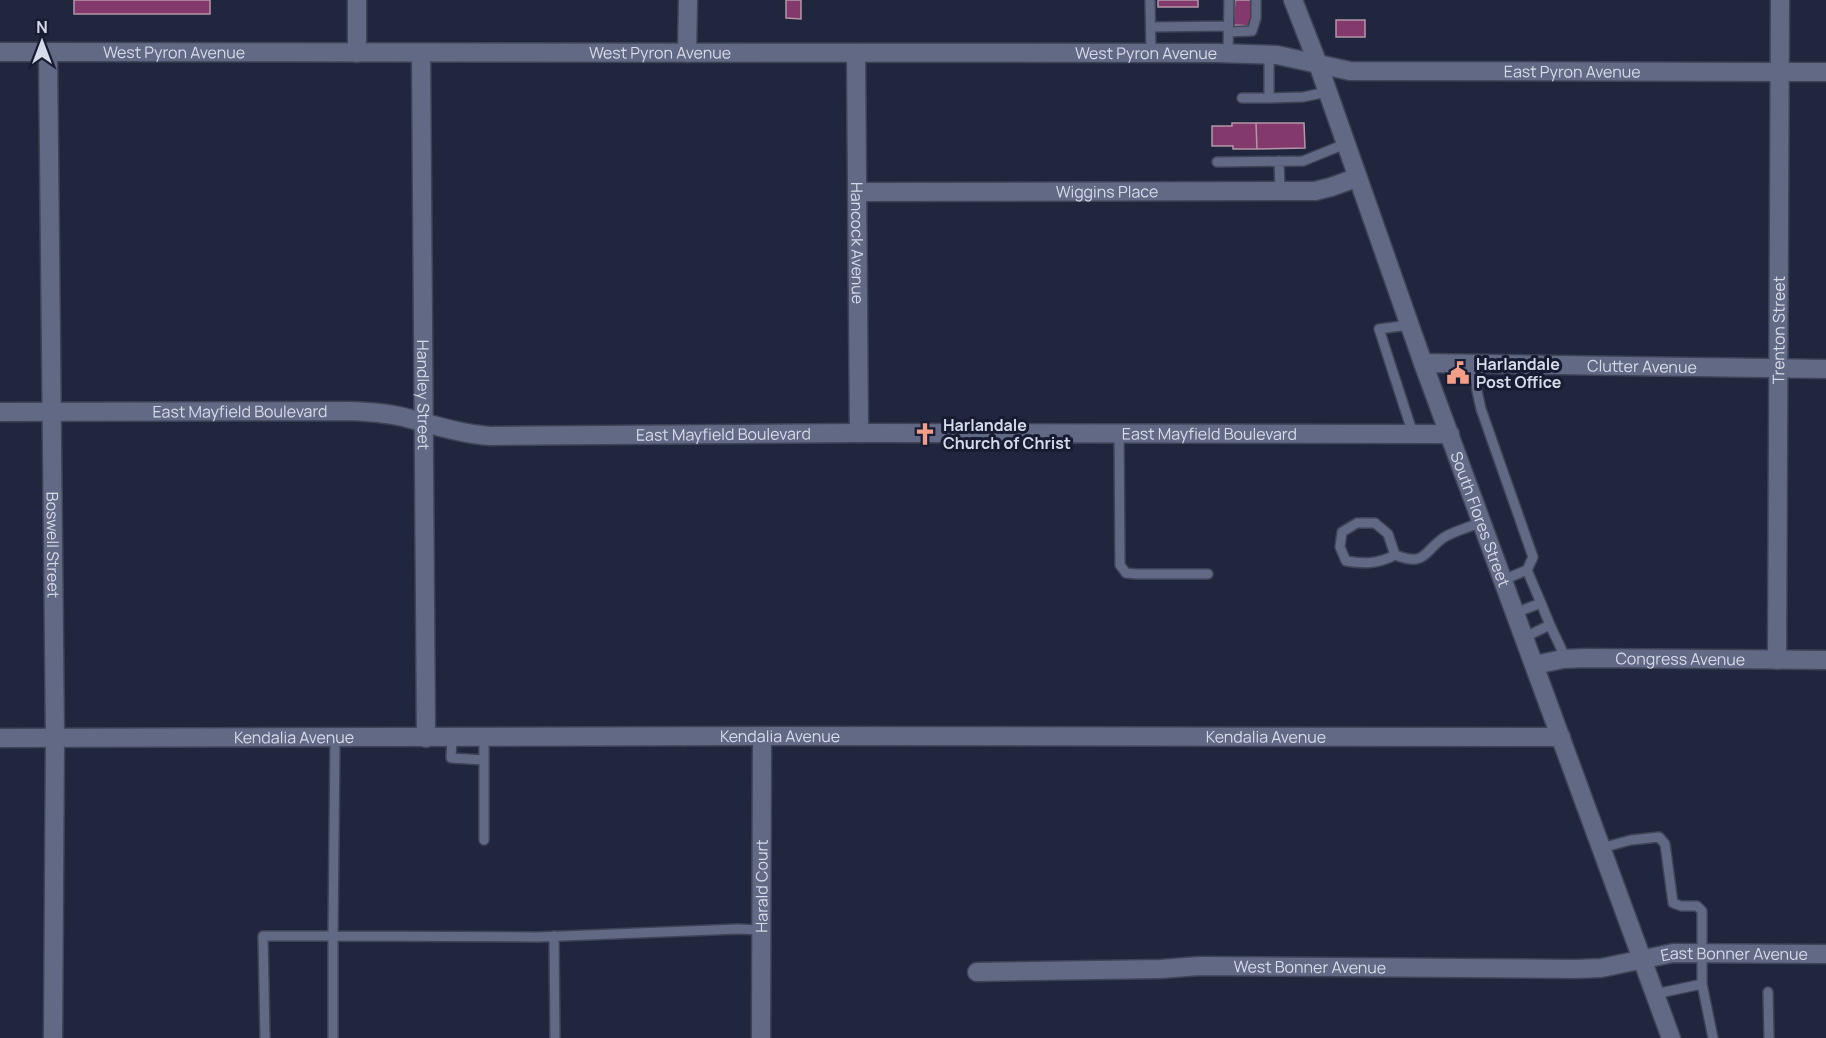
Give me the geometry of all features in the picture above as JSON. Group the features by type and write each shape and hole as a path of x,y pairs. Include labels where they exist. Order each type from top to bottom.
{"street":[{"path":"357,0 357,52"},
{"path":"687,52 688,0"},
{"name":"South Flores Street","path":"1293,0 1318,64 1409,325 1671,1038"},
{"name":"Trenton Street","path":"1777,660 1780,0"},
{"name":"West Pyron Avenue","path":"0,52 1151,52 1269,55 1318,64"},
{"name":"Boswell Street","path":"48,52 55,738 53,1038"},
{"name":"Handley Street","path":"421,52 426,738"},
{"name":"Hancock Avenue","path":"856,52 859,433"},
{"name":"East Pyron Avenue","path":"1318,64 1350,71 1826,72"},
{"name":"Wiggins Place","path":"857,192 1315,190 1331,187 1356,177"},
{"name":"Clutter Avenue","path":"1423,363 1826,369"},
{"name":"East Mayfield Boulevard","path":"0,412 379,412 470,434 490,436 859,433 1450,434"},
{"name":"Congress Avenue","path":"1535,665 1566,659 1826,660"},
{"name":"Harald Court","path":"761,1038 762,736"},
{"name":"Kendalia Avenue","path":"0,738 1561,737"},
{"name":"East Bonner Avenue","path":"1642,959 1673,953 1826,954"},
{"name":"West Bonner Avenue","path":"977,972 1161,969 1199,966 1575,969 1600,968 1642,959"}],"lane":[{"path":"1150,0 1151,52"},
{"path":"1228,53 1229,0"},
{"path":"1151,27 1252,31 1256,18 1256,0"},
{"path":"1269,55 1269,98"},
{"path":"1242,98 1303,97 1327,92"},
{"path":"1217,162 1303,161 1345,144"},
{"path":"1279,161 1280,191"},
{"path":"1409,325 1379,329 1413,434"},
{"path":"1474,364 1481,409 1533,557 1527,570 1503,580"},
{"path":"1119,433 1120,565 1126,573 1208,574"},
{"path":"1395,555 1388,534 1375,523 1357,523 1342,532 1340,547 1346,561 1362,564 1382,561 1395,555 1410,560 1422,558 1444,537 1482,522"},
{"path":"1527,570 1566,659"},
{"path":"1515,613 1541,603"},
{"path":"1525,637 1550,624"},
{"path":"484,737 484,840"},
{"path":"333,1038 335,738"},
{"path":"452,738 451,758 484,760"},
{"path":"1601,848 1632,840 1659,837 1665,844 1673,903 1681,906 1697,906 1702,911 1702,984 1704,1003 1713,1038"},
{"path":"266,1038 263,936 554,936 762,930"},
{"path":"554,936 555,1038"},
{"path":"1655,994 1702,984"},
{"path":"1768,992 1769,1038"}],"building":[{"path":"74,0 210,0 210,14 74,14"},
{"path":"786,0 801,0 801,19 786,18"},
{"path":"1158,0 1198,0 1198,7 1158,7"},
{"path":"1235,0 1252,0 1251,26 1233,25"},
{"path":"1336,20 1365,20 1365,37 1336,37"},
{"path":"1232,123 1256,123 1257,149 1212,146 1212,126 1232,126"},
{"path":"1256,123 1304,123 1305,148 1257,149"}],"place":[{"name":"Harlandale Post Office","path":"1458,373"},
{"name":"Harlandale Church of Christ","path":"925,434"}]}
